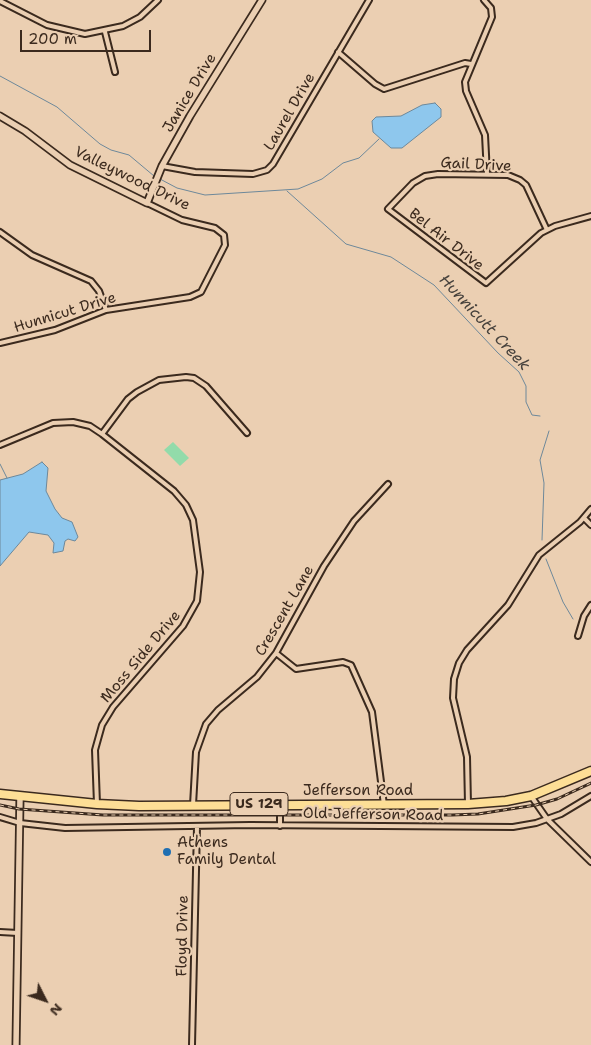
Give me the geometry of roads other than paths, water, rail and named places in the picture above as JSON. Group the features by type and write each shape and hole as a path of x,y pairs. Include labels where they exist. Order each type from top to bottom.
{"highway":[{"name":"Jefferson Road","path":"0,794 96,804 468,804 506,801 531,796 573,781 591,771"}],"street":[{"path":"0,1 59,29 85,34 105,32 123,26 140,17 158,0"},
{"name":"Janice Drive","path":"147,203 162,166 203,94 262,0"},
{"name":"Laurel Drive","path":"162,166 195,172 254,174 267,170 273,164 369,0"},
{"path":"484,0 491,8 492,17 471,64 465,87 485,135 487,174"},
{"path":"105,32 115,72"},
{"path":"338,52 384,89 465,63 471,64"},
{"name":"Valleywood Drive","path":"0,116 25,130 76,168 182,220 219,230 225,238 224,245"},
{"name":"Gail Drive","path":"388,210 413,183 425,176 508,175 523,182 547,230"},
{"name":"Bel Air Drive","path":"388,210 486,283 524,246 547,230 591,216"},
{"path":"0,232 32,255 90,281 99,292 106,310"},
{"name":"Hunnicut Drive","path":"0,343 50,332 106,310 195,296 206,284 224,245"},
{"path":"102,434 128,400 137,392 159,380 186,377 194,378 206,386 247,433"},
{"name":"Moss Side Drive","path":"0,445 42,426 63,421 82,423 102,434 174,491 186,505 196,533 200,581 197,601 190,617 113,707 102,725 95,750 96,804"},
{"name":"Crescent Lane","path":"193,805 196,752 206,724 218,710 257,677 276,653 343,537 362,510 388,484"},
{"path":"468,804 467,757 453,698 454,679 459,663 467,650 512,600 539,555 584,518 591,509"},
{"path":"584,518 591,524"},
{"path":"578,636 584,616 591,605"},
{"path":"276,653 296,669 343,662 351,665 372,712 384,804"},
{"path":"531,796 547,819 591,862"},
{"name":"Old Jefferson Road","path":"0,817 20,823 65,828 280,826 486,828 521,826 547,819 568,810 591,796"},
{"path":"16,1045 20,797"},
{"path":"280,804 280,826"},
{"name":"Floyd Drive","path":"192,1045 196,827"},
{"path":"0,932 18,933"}],"water":[{"path":"435,103 441,109 441,117 402,148 391,148 373,132 372,121 376,117 401,116 422,105"},
{"path":"42,462 48,468 46,491 62,518 72,522 78,537 75,541 68,539 65,541 63,551 53,553 54,543 48,535 29,532 0,566 0,480 23,474"}],"waterway":[{"name":"Hunnicutt Creek","path":"0,76 57,107 100,144 111,150 129,155 154,176"},
{"name":"Hunnicutt Creek","path":"160,179 177,188 205,195 298,189 322,179 343,163 359,158 379,139"},
{"name":"Hunnicutt Creek","path":"287,191 346,244 391,257 434,285 498,353 519,372 526,386 526,402 532,415 540,416"},
{"name":"Hunnicutt Creek","path":"542,540 544,483 540,460 549,431"},
{"path":"0,464 7,478"},
{"name":"Hunnicutt Creek","path":"546,559 563,602 573,619"}],"railway":[{"path":"0,805 19,809 103,815 452,815 478,814 536,805 557,799 591,783"}],"place":[{"name":"Athens Family Dental","path":"167,852"}]}
